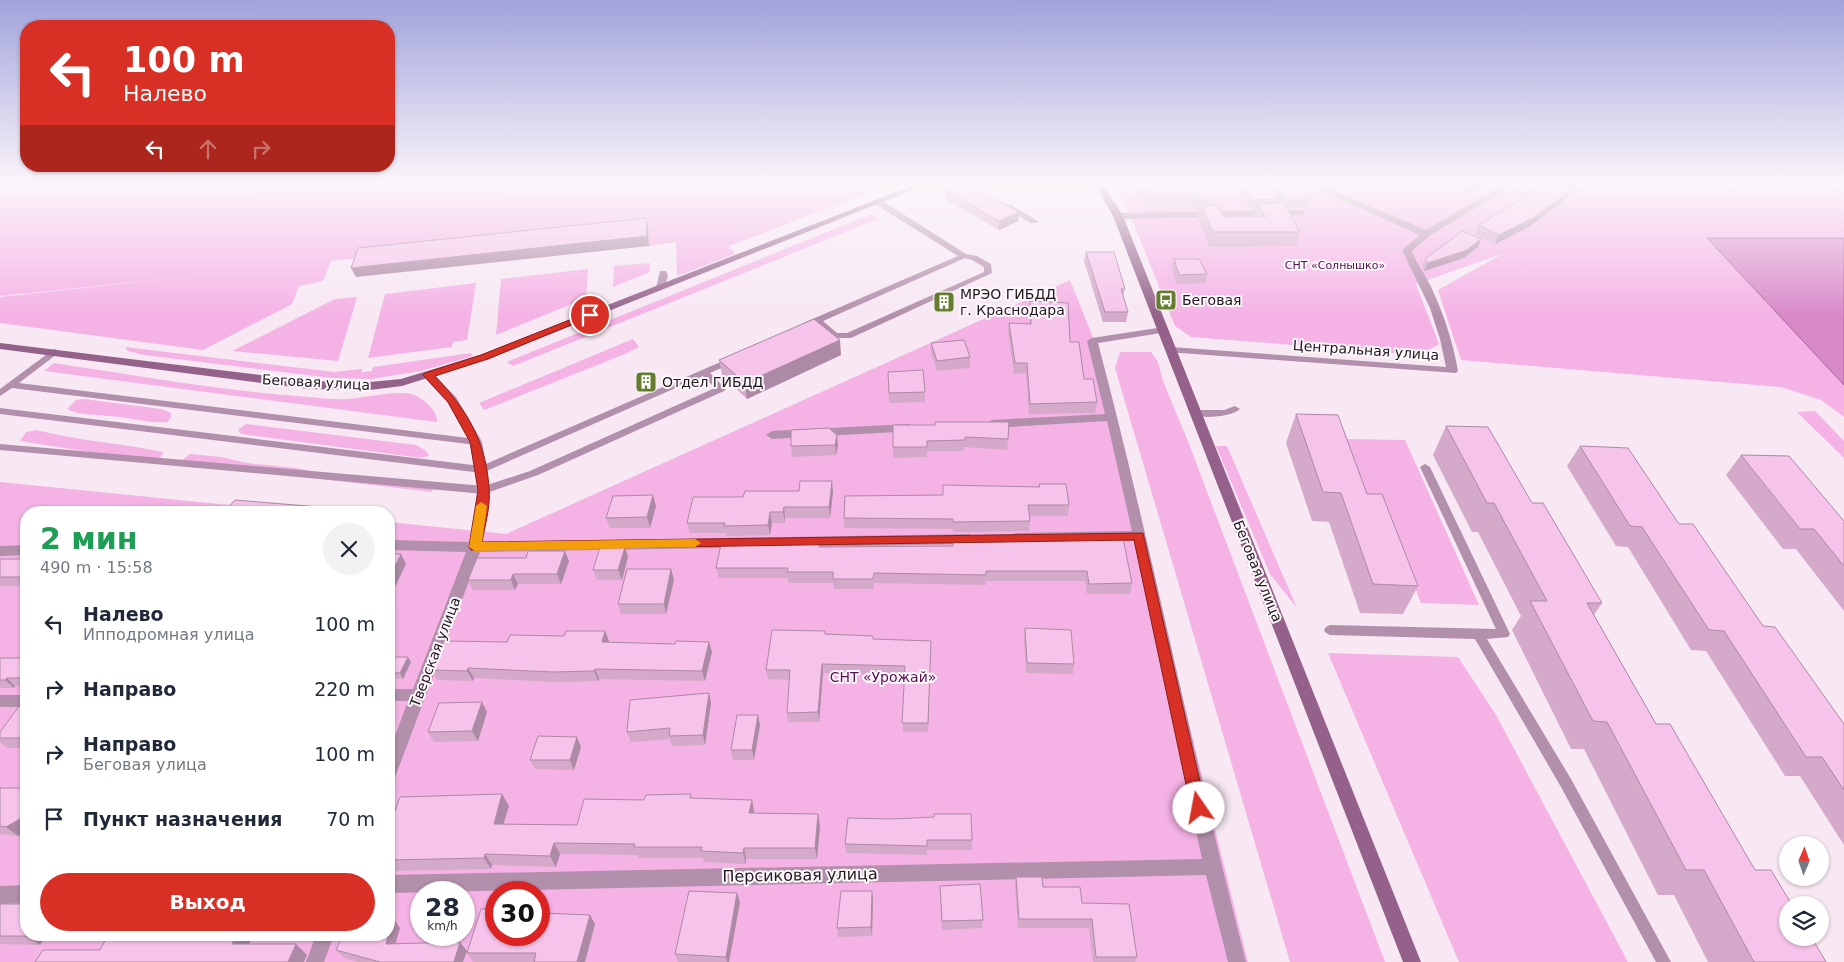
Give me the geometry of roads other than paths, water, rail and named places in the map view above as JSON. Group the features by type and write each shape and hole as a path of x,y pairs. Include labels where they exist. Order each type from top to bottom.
{"street":[{"name":"Беговая улица","path":"1,347 324,386 370,386 402,382 484,357 812,228"},
{"name":"Беговая улица","path":"1123,228 1412,962"},
{"path":"1412,228 1426,234"},
{"name":"Центральная улица","path":"1171,350 1452,371 1448,344 1426,286 1410,261 1407,250 1436,228"},
{"path":"1164,330 1092,340 1113,418 1211,867 1237,962"},
{"name":"Тверская улица","path":"395,757 475,547 484,490 476,442 452,400 428,375"},
{"path":"976,424 1113,418"},
{"path":"772,435 918,428"},
{"path":"1000,538 1139,536"},
{"path":"395,545 475,547 981,538"},
{"path":"0,551 20,550"},
{"path":"395,695 419,695"},
{"path":"0,702 20,701"},
{"name":"Персиковая улица","path":"395,884 1211,867"},
{"path":"0,895 20,894"},
{"path":"314,962 323,941"}],"lane":[{"path":"818,320 836,336 848,336 988,273 988,266 974,258 964,256 919,228"},
{"path":"792,332 964,256"},
{"path":"660,288 664,276 663,273"},
{"path":"0,394 54,352"},
{"path":"0,411 482,470 740,356"},
{"path":"0,447 484,490 534,473 721,389 705,372"},
{"path":"11,385 476,442"},
{"path":"1195,413 1225,413 1235,409"},
{"path":"1330,630 1504,634 1425,467"},
{"path":"1478,634 1566,783 1664,962"}],"place":[{"name":"Беговая","path":"1166,300"},
{"name":"МРЭО ГИБДД г. Краснодара","path":"944,302"},
{"name":"Отдел ГИБДД","path":"646,382"}],"park label":[{"name":"СНТ «Солнышко»","path":"1335,265"},
{"name":"СНТ «Урожай»","path":"883,677"}]}
